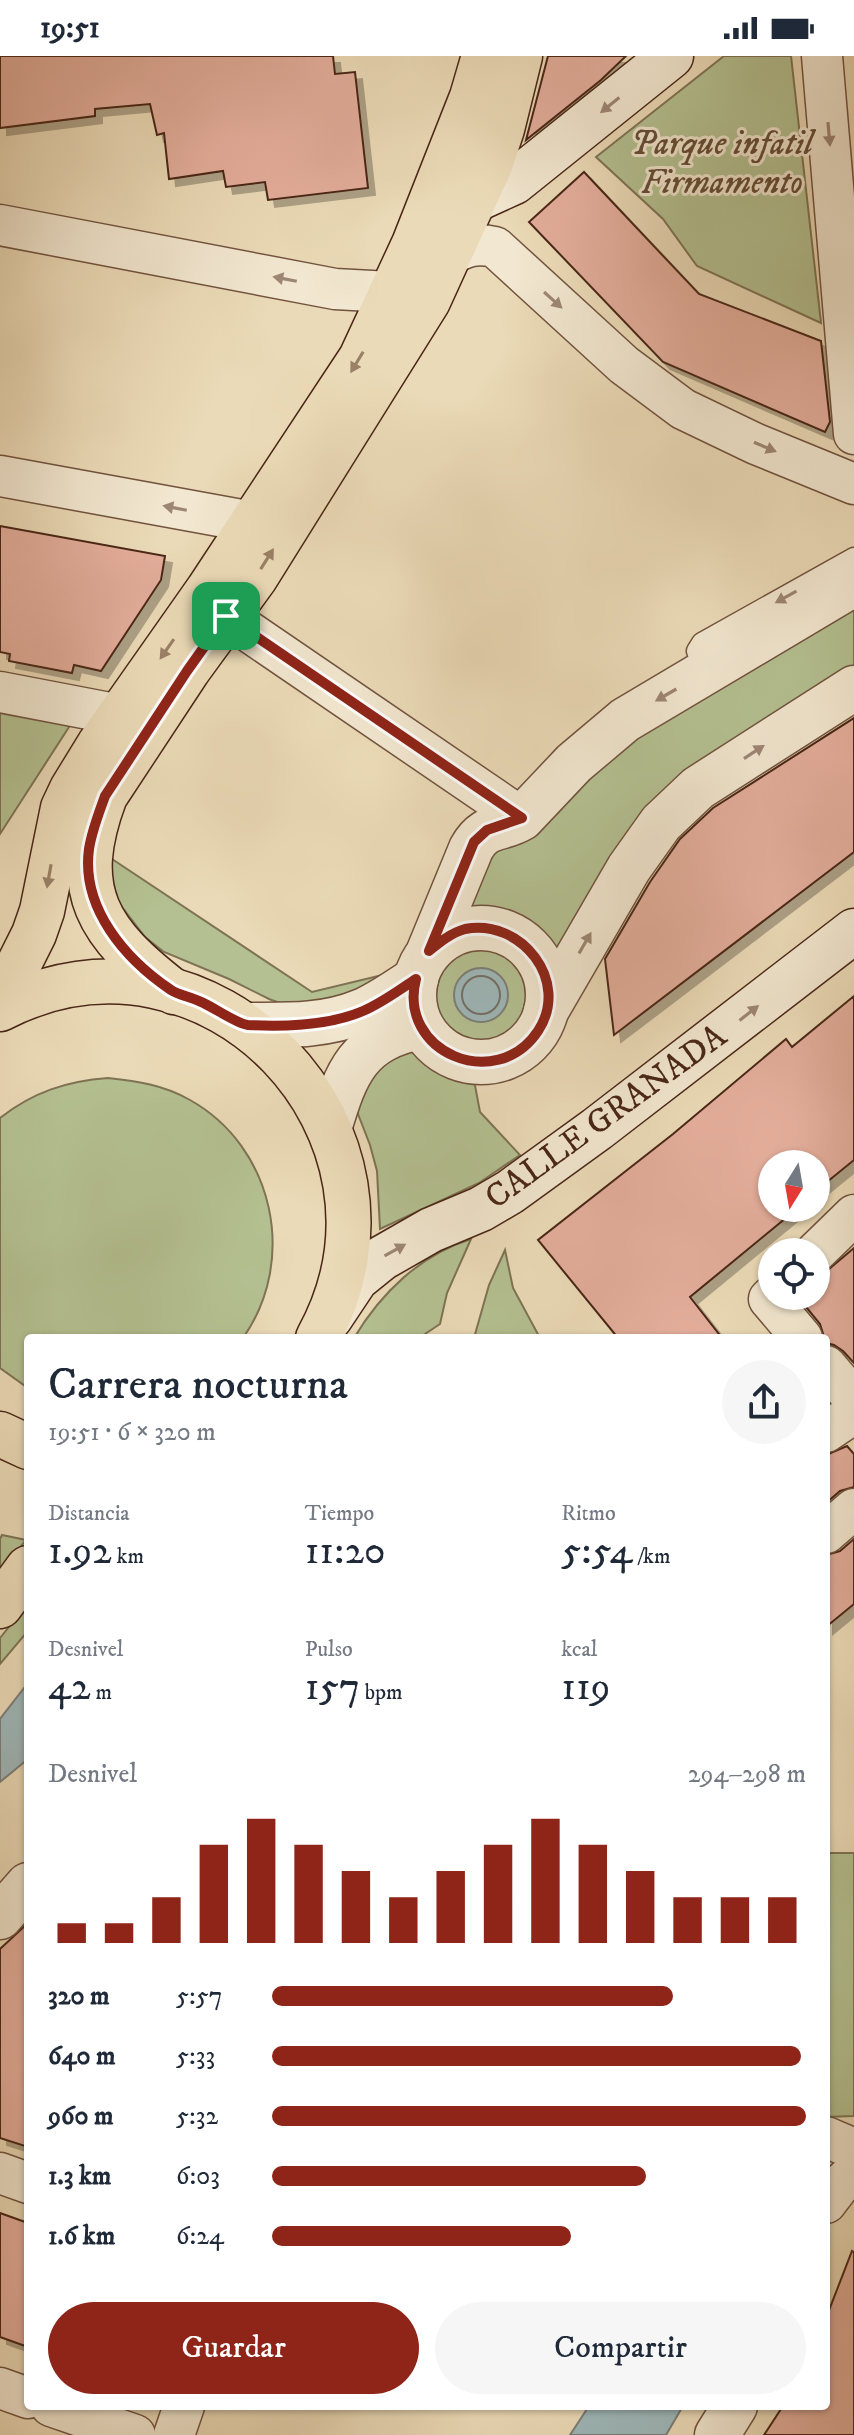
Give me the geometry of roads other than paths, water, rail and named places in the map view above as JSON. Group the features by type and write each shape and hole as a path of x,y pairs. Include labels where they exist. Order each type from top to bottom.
{"main road":[{"path":"0,1002 42,911 63,808 89,760 208,590 361,358 423,222 472,97 484,56"},
{"path":"174,992 143,968 110,932 95,900 88,858 105,796 187,671 255,578 428,301 448,256 492,183 520,56"},
{"path":"0,1009 49,990 84,984 136,984 174,992 212,1007 244,1025 280,1055 303,1082 329,1129 345,1180 349,1216 347,1251 340,1287 321,1332"},
{"path":"0,1434 24,1445"},
{"path":"0,1606 24,1573"}],"street":[{"path":"423,222 492,183 671,56"},
{"path":"833,64 854,434"},
{"path":"492,183 495,247"},
{"path":"0,225 335,289 390,292"},
{"path":"448,256 477,244 495,247 624,365 683,409 756,444 854,484"},
{"path":"0,476 252,522"},
{"path":"854,584 637,712 558,778 522,818 487,830 474,842 422,965 414,1008 421,1027 433,1043 450,1055 469,1061 489,1062 509,1056 526,1045 539,1030 546,1011 629,868 661,823 698,788 854,688"},
{"path":"226,616 522,818"},
{"path":"0,692 120,715"},
{"path":"244,1025 311,1024 351,1015 373,1006 422,965 444,938 463,930 483,927 502,931 520,940 535,954 544,972 548,992 546,1011"},
{"name":"CALLE GRANADA","path":"321,1332 356,1279 382,1258 431,1230 481,1209 510,1192 854,931"},
{"path":"329,1129 341,1087 358,1059 379,1040 421,1027"},
{"path":"830,1238 854,1215"},
{"path":"778,1310 798,1334"},
{"path":"830,1371 854,1399"},
{"path":"830,1429 854,1413"},
{"path":"830,1530 854,1509"},
{"path":"0,1917 24,1890"},
{"path":"830,2139 854,2149"},
{"path":"830,2198 854,2172"},
{"path":"0,2173 24,2182"},
{"path":"0,2388 24,2397"},
{"path":"63,2410 135,2435"},
{"path":"174,2435 183,2410"},
{"path":"717,2435 733,2410"}],"lane":[{"path":"705,672 697,651 702,643 854,558"}],"water":[{"path":"481,968 500,976 508,995 500,1014 481,1022 462,1014 454,995 462,976"},
{"path":"24,1688 24,1762 0,1782 0,1719"},
{"path":"586,2410 681,2410 666,2435 570,2435"}],"park label":[{"name":"Parque infatil Firmamento","path":"722,164"}]}
